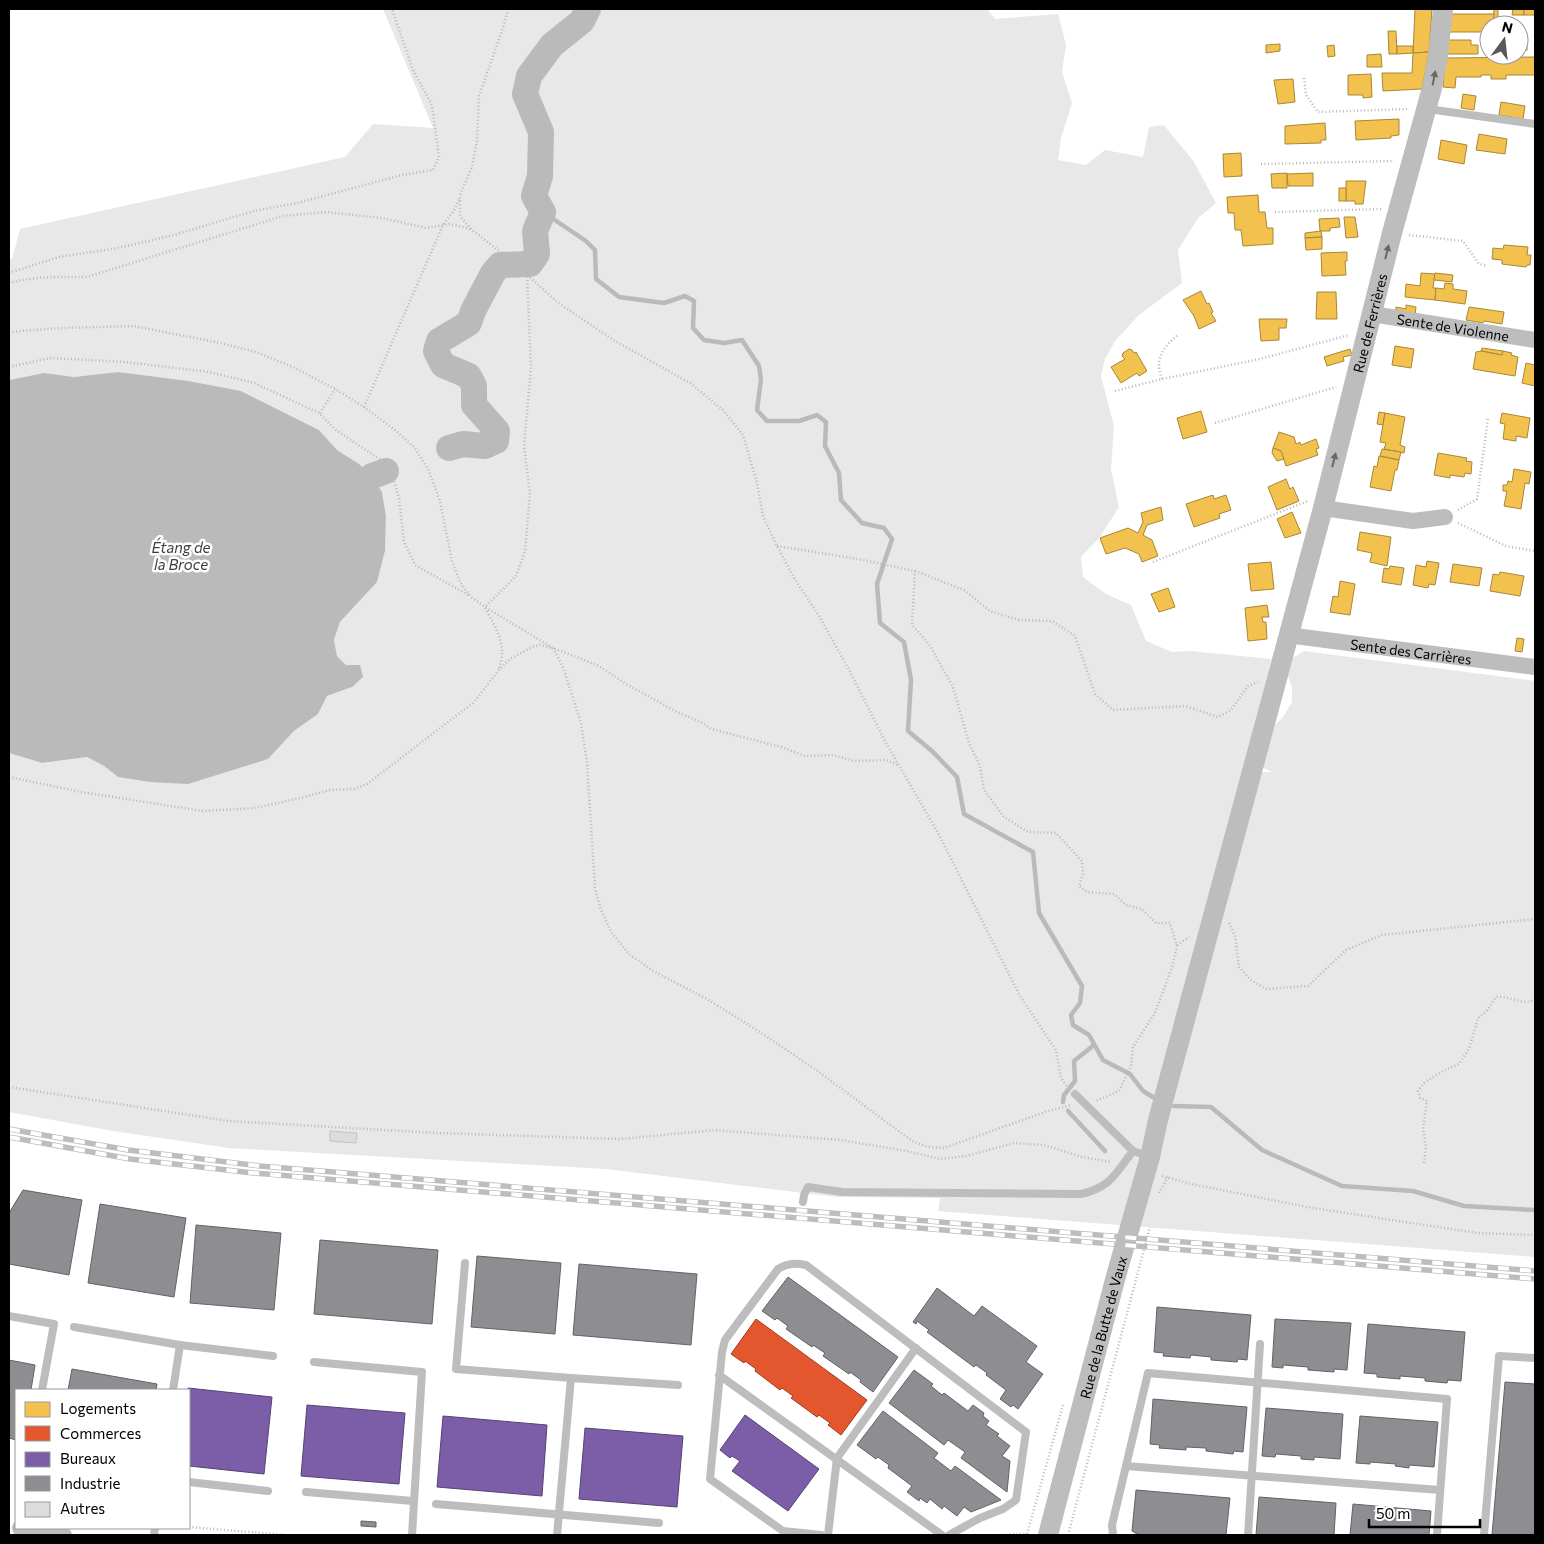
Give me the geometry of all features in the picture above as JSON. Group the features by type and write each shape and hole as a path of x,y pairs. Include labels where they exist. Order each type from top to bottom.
{"street":[{"name":"Rue de Ferrières","path":"1216,908 1426,109 1438,55 1443,9"},
{"name":"Sente de Violenne","path":"1369,323 1535,340"},
{"path":"1324,501 1413,521 1445,517"},
{"name":"Sente des Carrières","path":"1287,635 1535,667"},
{"name":"Rue de la Butte de Vaux","path":"1048,1535 1143,1159 1158,1120 1216,908"},
{"path":"26,1529 64,1535"}],"lane":[{"path":"1426,109 1535,124"},
{"path":"1075,1094 1143,1159"},
{"path":"803,1202 808,1187 842,1192 1081,1194 1096,1191 1108,1183 1122,1165 1143,1159"},
{"path":"465,1263 456,1369 678,1385"},
{"path":"821,1535 782,1531 710,1479 719,1375 725,1340 778,1269 786,1264 796,1263 806,1266 1026,1432 1016,1500 1003,1509 980,1518 949,1535"},
{"path":"9,1316 54,1324 42,1389"},
{"path":"74,1327 180,1345 273,1356"},
{"path":"1248,1535 1260,1344"},
{"path":"173,1389 180,1345"},
{"path":"828,1535 837,1458 916,1348"},
{"path":"1484,1535 1499,1356 1535,1358"},
{"path":"314,1362 422,1372 412,1535"},
{"path":"1113,1535 1112,1525 1148,1373 1447,1399 1437,1535"},
{"path":"719,1375 942,1535"},
{"path":"557,1535 571,1378"},
{"path":"1126,1466 1440,1490"},
{"path":"190,1482 268,1491"},
{"path":"306,1492 413,1500"},
{"path":"436,1504 659,1523"}],"path":[{"path":"9,273 59,257 118,248 174,235 254,211 297,203 433,170 439,157 432,105 413,70 392,9"},
{"path":"364,407 443,225 453,212 472,167 477,141 479,96 508,9"},
{"path":"1304,78 1306,95 1318,112 1426,109"},
{"path":"1261,164 1412,160"},
{"path":"460,196 460,216 472,230 524,270 558,302 615,341 690,383 723,410 743,435 757,483 763,516 777,546 794,578 818,614 898,765 938,833 1020,996 1056,1050 1061,1078 1065,1085"},
{"path":"1275,212 1380,210 1400,206"},
{"path":"9,283 20,280 58,277 87,277 282,216 327,212 382,218 426,228 449,224 472,230"},
{"path":"1392,234 1463,240 1478,264 1487,266"},
{"path":"485,607 516,576 525,551 530,494 524,446 531,368 527,274"},
{"path":"1115,391 1162,379 1260,359 1369,323"},
{"path":"9,332 133,326 216,342 256,352 293,367 336,389 395,430 414,447 428,469 440,501 452,561 457,575 471,597"},
{"path":"1162,379 1158,368 1164,348 1179,334"},
{"path":"9,367 50,358 133,363 209,372 254,383 319,413 336,430 385,463 392,474 399,498 404,542 415,565 553,648 564,667 581,723 587,762 595,889 601,910 611,932 629,954 653,971 707,999 766,1036 819,1072 912,1141 928,1147 944,1148 1048,1111 1072,1104 1086,1105 1119,1090 1131,1066 1133,1047 1155,1013 1172,967 1177,946 1170,923 1156,924 1142,909 1126,905 1114,894 1087,892 1079,886 1083,874 1082,861 1056,833 1028,832 1004,817 984,790 980,766 969,743 953,687 928,644 912,625 915,572"},
{"path":"1215,423 1339,386 1353,388"},
{"path":"319,413 336,389"},
{"path":"1445,517 1477,499 1488,418"},
{"path":"1153,562 1324,501"},
{"path":"1445,517 1506,546 1535,551"},
{"path":"777,546 915,572 964,590 990,611 1019,620 1052,621 1074,636 1095,694 1113,710 1185,706 1218,717 1230,710 1248,686 1261,680 1274,683"},
{"path":"485,607 501,638 503,657 499,670"},
{"path":"9,777 81,792 202,811 256,808 330,790 354,789 366,784 473,703 499,670 517,654 540,645 553,648 599,666 626,684 712,729 781,747 805,756 833,755 854,761 886,760 898,765"},
{"path":"1216,908 1227,920 1234,936 1239,966 1251,980 1266,989 1308,986 1346,950 1382,935 1535,919"},
{"path":"1424,1163 1426,1147 1423,1129 1426,1100 1420,1098 1418,1091 1424,1083 1459,1064 1469,1049 1478,1018 1486,1012 1496,997 1504,996 1521,1002 1532,1001 1535,998"},
{"path":"9,1088 228,1121 437,1133 620,1139 714,1130 840,1140 907,1151 940,1159 966,1156 1014,1143 1044,1145 1082,1157 1122,1165"},
{"path":"1143,1159 1168,1177 1191,1184 1317,1209 1477,1233 1535,1235"},
{"path":"1159,1194 1168,1177"},
{"path":"1068,1535 1151,1222"},
{"path":"190,1527 286,1535"},
{"path":"1006,1535 1030,1535"}],"shaded area":[{"path":"383,9 987,9 995,19 1058,14 1066,45 1062,72 1072,103 1061,138 1058,160 1086,165 1105,150 1143,157 1149,127 1164,125 1194,162 1216,203 1198,218 1178,250 1182,283 1139,315 1115,341 1105,359 1101,376 1114,426 1111,469 1119,507 1100,537 1081,557 1083,577 1106,594 1131,605 1146,641 1172,652 1190,651 1271,659 1245,773 1272,772 1259,766 1270,730 1283,717 1292,702 1292,687 1288,676 1291,659 1304,651 1535,681 1535,1257 938,1211 940,1198 837,1197 606,1169 229,1148 113,1131 9,1112 9,753 42,763 87,757 104,766 118,777 229,770 268,759 294,731 318,714 327,696 352,687 346,665 337,656 334,640 340,622 377,582 385,551 386,516 382,492 372,476 359,464 337,450 319,430 241,391 118,372 74,377 44,373 9,380 9,260 12,259 20,229 345,157 373,124 433,128"}],"water":[{"name":"Étang de la Broce","path":"118,372 188,381 241,391 319,430 337,450 359,464 372,476 382,492 386,516 385,551 377,582 340,622 334,640 337,656 346,665 360,665 363,677 352,687 327,696 318,714 294,731 268,759 188,784 150,782 118,777 104,766 87,757 42,763 9,753 9,380 44,373 74,377"}],"building: Logements":[{"path":"1415,9 1432,9 1429,52 1413,53"},
{"path":"1494,9 1498,9 1498,15 1494,15"},
{"path":"1513,9 1524,9 1524,15 1512,15"},
{"path":"1524,9 1535,9 1535,15 1524,15"},
{"path":"1448,14 1494,14 1479,15 1479,32 1446,32"},
{"path":"1388,31 1396,31 1397,54 1389,54"},
{"path":"1446,40 1471,40 1471,45 1478,45 1478,54 1445,54"},
{"path":"1280,44 1280,51 1266,53 1266,45"},
{"path":"1334,45 1335,56 1328,57 1327,46"},
{"path":"1397,46 1413,46 1413,53 1397,54"},
{"path":"1429,52 1422,89 1383,91 1382,73 1412,73 1413,53"},
{"path":"1381,54 1382,67 1367,67 1367,55"},
{"path":"1529,57 1535,57 1535,75 1506,75 1506,79 1491,79 1491,75 1456,77 1455,88 1443,87 1445,58 1479,58 1479,65 1529,65"},
{"path":"1371,74 1372,97 1363,98 1363,95 1348,95 1348,75"},
{"path":"1293,79 1295,102 1278,104 1274,80"},
{"path":"1463,94 1476,96 1474,110 1461,108"},
{"path":"1501,102 1525,106 1523,119 1499,115"},
{"path":"1399,119 1399,135 1391,136 1391,138 1356,140 1355,121"},
{"path":"1325,123 1326,140 1321,140 1321,143 1285,144 1285,126"},
{"path":"1479,134 1507,139 1505,154 1476,150"},
{"path":"1441,140 1467,145 1464,164 1438,159"},
{"path":"1241,153 1242,176 1224,177 1223,154"},
{"path":"1287,173 1287,188 1272,188 1271,174"},
{"path":"1313,173 1313,186 1288,186 1287,174"},
{"path":"1346,181 1366,181 1363,204 1355,204 1355,201 1346,201"},
{"path":"1339,188 1346,188 1346,201 1339,201"},
{"path":"1258,195 1259,212 1265,212 1267,228 1273,228 1273,244 1243,246 1241,230 1235,230 1234,213 1228,213 1227,197"},
{"path":"1344,217 1355,217 1358,237 1346,238"},
{"path":"1339,218 1340,227 1330,228 1330,231 1320,231 1319,219"},
{"path":"1321,231 1322,237 1305,238 1305,233"},
{"path":"1322,237 1322,249 1306,250 1305,238"},
{"path":"1504,245 1528,247 1527,255 1531,255 1530,265 1526,267 1502,264 1502,260 1492,259 1493,248 1503,249"},
{"path":"1347,252 1347,261 1345,261 1346,275 1322,276 1321,253"},
{"path":"1421,273 1435,274 1433,288 1436,288 1435,300 1405,297 1406,284 1420,286"},
{"path":"1435,273 1453,275 1452,282 1434,280"},
{"path":"1445,283 1453,284 1453,289 1467,291 1465,304 1435,300 1436,288 1444,289"},
{"path":"1201,291 1207,304 1209,303 1213,312 1211,313 1216,321 1199,329 1194,316 1183,300"},
{"path":"1317,292 1336,292 1337,319 1316,319"},
{"path":"1406,305 1416,307 1415,316 1396,311 1396,307 1406,309"},
{"path":"1469,307 1504,312 1502,324 1466,320"},
{"path":"1259,319 1287,319 1286,328 1279,328 1279,340 1261,341"},
{"path":"1395,346 1414,349 1411,368 1392,365"},
{"path":"1482,348 1503,351 1502,355 1481,351"},
{"path":"1129,349 1134,353 1136,352 1147,371 1139,376 1137,373 1121,383 1111,367 1125,359 1122,356 1123,353"},
{"path":"1350,349 1352,355 1343,357 1344,361 1327,366 1324,357"},
{"path":"1481,351 1502,355 1503,351 1518,357 1515,376 1473,369 1476,352"},
{"path":"1526,363 1535,365 1535,386 1522,383"},
{"path":"1201,411 1207,432 1183,439 1177,418"},
{"path":"1379,412 1385,413 1383,425 1377,424"},
{"path":"1385,413 1405,417 1400,445 1405,447 1404,453 1384,449 1386,443 1380,442"},
{"path":"1502,413 1530,418 1527,438 1516,436 1516,441 1503,439 1505,424 1500,423"},
{"path":"1279,432 1294,437 1296,444 1300,442 1301,445 1316,439 1319,448 1316,449 1318,455 1286,466 1281,451 1273,448"},
{"path":"1273,448 1281,451 1284,459 1277,461 1272,453"},
{"path":"1382,449 1401,452 1399,460 1380,456"},
{"path":"1438,453 1467,458 1466,461 1472,462 1471,474 1465,473 1464,477 1450,475 1450,478 1434,475"},
{"path":"1379,456 1399,460 1391,491 1370,487 1374,466 1377,467"},
{"path":"1514,469 1531,472 1529,484 1525,483 1521,509 1504,506 1507,491 1503,491 1503,485 1507,485 1508,481 1512,482"},
{"path":"1286,479 1290,489 1293,487 1299,501 1277,510 1268,487"},
{"path":"1213,495 1214,499 1226,495 1231,510 1219,514 1220,518 1194,527 1186,504"},
{"path":"1161,507 1163,520 1147,525 1143,535 1152,540 1158,556 1142,562 1139,554 1125,548 1106,554 1100,538 1128,528 1138,533 1143,522 1141,513"},
{"path":"1292,512 1301,533 1285,538 1277,519"},
{"path":"1360,532 1391,537 1387,566 1370,562 1372,553 1357,550"},
{"path":"1427,561 1439,563 1435,585 1429,584 1428,588 1413,585 1416,565 1426,567"},
{"path":"1271,562 1274,589 1251,591 1248,564"},
{"path":"1453,564 1482,568 1479,586 1450,582"},
{"path":"1390,566 1404,568 1401,585 1382,582 1384,568 1389,569"},
{"path":"1500,572 1524,576 1520,596 1490,591 1493,574 1499,575"},
{"path":"1340,581 1355,584 1350,615 1330,612 1333,596 1338,597"},
{"path":"1168,588 1175,607 1159,612 1151,594"},
{"path":"1267,605 1269,617 1262,617 1263,622 1266,622 1267,639 1248,641 1245,608"},
{"path":"1517,638 1524,639 1522,652 1515,651"}],"building: Commerces":[{"path":"756,1319 867,1400 841,1435 828,1425 830,1423 819,1415 817,1417 791,1398 793,1396 782,1388 780,1390 755,1371 756,1369 731,1354"}],"building: Bureaux":[{"path":"188,1388 272,1397 264,1474 190,1466 190,1389"},
{"path":"307,1405 405,1413 399,1484 301,1476"},
{"path":"745,1415 819,1469 788,1511 732,1471 740,1461 732,1456 730,1458 720,1450"},
{"path":"443,1416 547,1425 542,1496 437,1487"},
{"path":"585,1428 683,1436 677,1507 579,1499"}],"building: Industrie":[{"path":"23,1190 82,1200 69,1275 9,1264 9,1213"},
{"path":"100,1204 186,1218 174,1297 88,1283"},
{"path":"196,1225 281,1233 274,1310 190,1303"},
{"path":"320,1240 438,1250 432,1324 314,1314"},
{"path":"477,1256 561,1263 555,1334 471,1327"},
{"path":"579,1264 697,1274 691,1345 573,1335"},
{"path":"788,1277 898,1357 873,1392 850,1372 849,1374 823,1356 825,1353 813,1345 812,1347 786,1329 788,1326 762,1311"},
{"path":"937,1288 974,1316 982,1306 1037,1346 1026,1362 1043,1374 1018,1409 1013,1405 1011,1407 1000,1399 1006,1390 986,1375 987,1373 976,1365 974,1367 927,1332 929,1330 917,1321 916,1324 913,1322"},
{"path":"1157,1307 1251,1315 1247,1360 1238,1359 1237,1362 1211,1360 1211,1357 1191,1355 1190,1358 1163,1356 1164,1353 1154,1352"},
{"path":"1275,1319 1351,1323 1347,1370 1334,1369 1334,1372 1308,1370 1308,1367 1283,1365 1283,1368 1272,1367"},
{"path":"1368,1324 1465,1332 1461,1381 1448,1380 1447,1383 1425,1381 1425,1378 1400,1376 1400,1379 1377,1377 1377,1374 1364,1373"},
{"path":"9,1360 35,1365 31,1389 15,1389 15,1440 9,1438"},
{"path":"72,1369 157,1384 156,1389 68,1389"},
{"path":"914,1370 933,1384 931,1386 942,1395 944,1393 968,1411 973,1405 984,1413 983,1416 989,1421 986,1425 999,1434 997,1436 1010,1446 1002,1456 1010,1461 1007,1492 961,1458 965,1452 948,1440 944,1445 889,1403"},
{"path":"1505,1382 1535,1384 1535,1535 1492,1535"},
{"path":"1153,1399 1247,1407 1243,1452 1234,1451 1233,1454 1206,1451 1206,1448 1186,1447 1186,1450 1159,1448 1160,1445 1150,1444"},
{"path":"1266,1408 1343,1414 1340,1459 1314,1457 1314,1460 1301,1459 1301,1456 1276,1454 1275,1457 1262,1456"},
{"path":"883,1411 938,1453 934,1458 951,1471 955,1466 1001,1500 971,1512 964,1507 957,1516 944,1506 942,1509 930,1499 927,1503 920,1498 919,1501 907,1492 912,1486 888,1468 889,1465 878,1457 876,1459 857,1445"},
{"path":"1360,1416 1438,1422 1434,1467 1409,1465 1409,1468 1395,1466 1396,1464 1356,1463"},
{"path":"1136,1490 1230,1498 1226,1535 1139,1535 1132,1531"},
{"path":"1259,1497 1336,1503 1334,1535 1256,1535"},
{"path":"1353,1504 1431,1511 1429,1535 1350,1535"},
{"path":"361,1521 376,1522 376,1527 361,1526"}],"building: Autres":[{"path":"330,1131 357,1133 356,1143 330,1141"}],"waterway":[{"path":"449,448 463,444 485,446 496,441 497,431 474,405 474,386 469,376 443,365 436,351 439,341 469,323 473,311 493,273 500,265 530,264 537,254 535,231 543,212 534,196 540,176 541,132 525,94 529,76 552,45 582,21 588,9"},
{"path":"543,212 586,241 595,250 596,279 619,297 664,303 685,296 694,301 693,328 704,340 724,343 742,340 759,366 761,379 757,410 767,421 799,421 817,415 826,422 825,446 839,473 841,500 862,523 884,528 892,539 877,584 880,623 904,642 911,680 908,731 932,751 957,777 964,814 1033,852 1039,913 1082,986 1080,1003 1071,1015 1073,1025 1089,1035 1103,1060 1130,1074 1143,1091 1156,1099"},
{"path":"372,476 386,471"},
{"path":"1063,1102 1064,1095 1075,1081 1074,1061 1094,1045"},
{"path":"1174,1106 1211,1107 1262,1150 1342,1186 1413,1191 1464,1206 1535,1210"},
{"path":"1068,1111 1105,1151"}],"railway":[{"path":"9,1129 128,1150 260,1166 1535,1271"},
{"path":"9,1137 130,1159 253,1173 1535,1279"}]}
